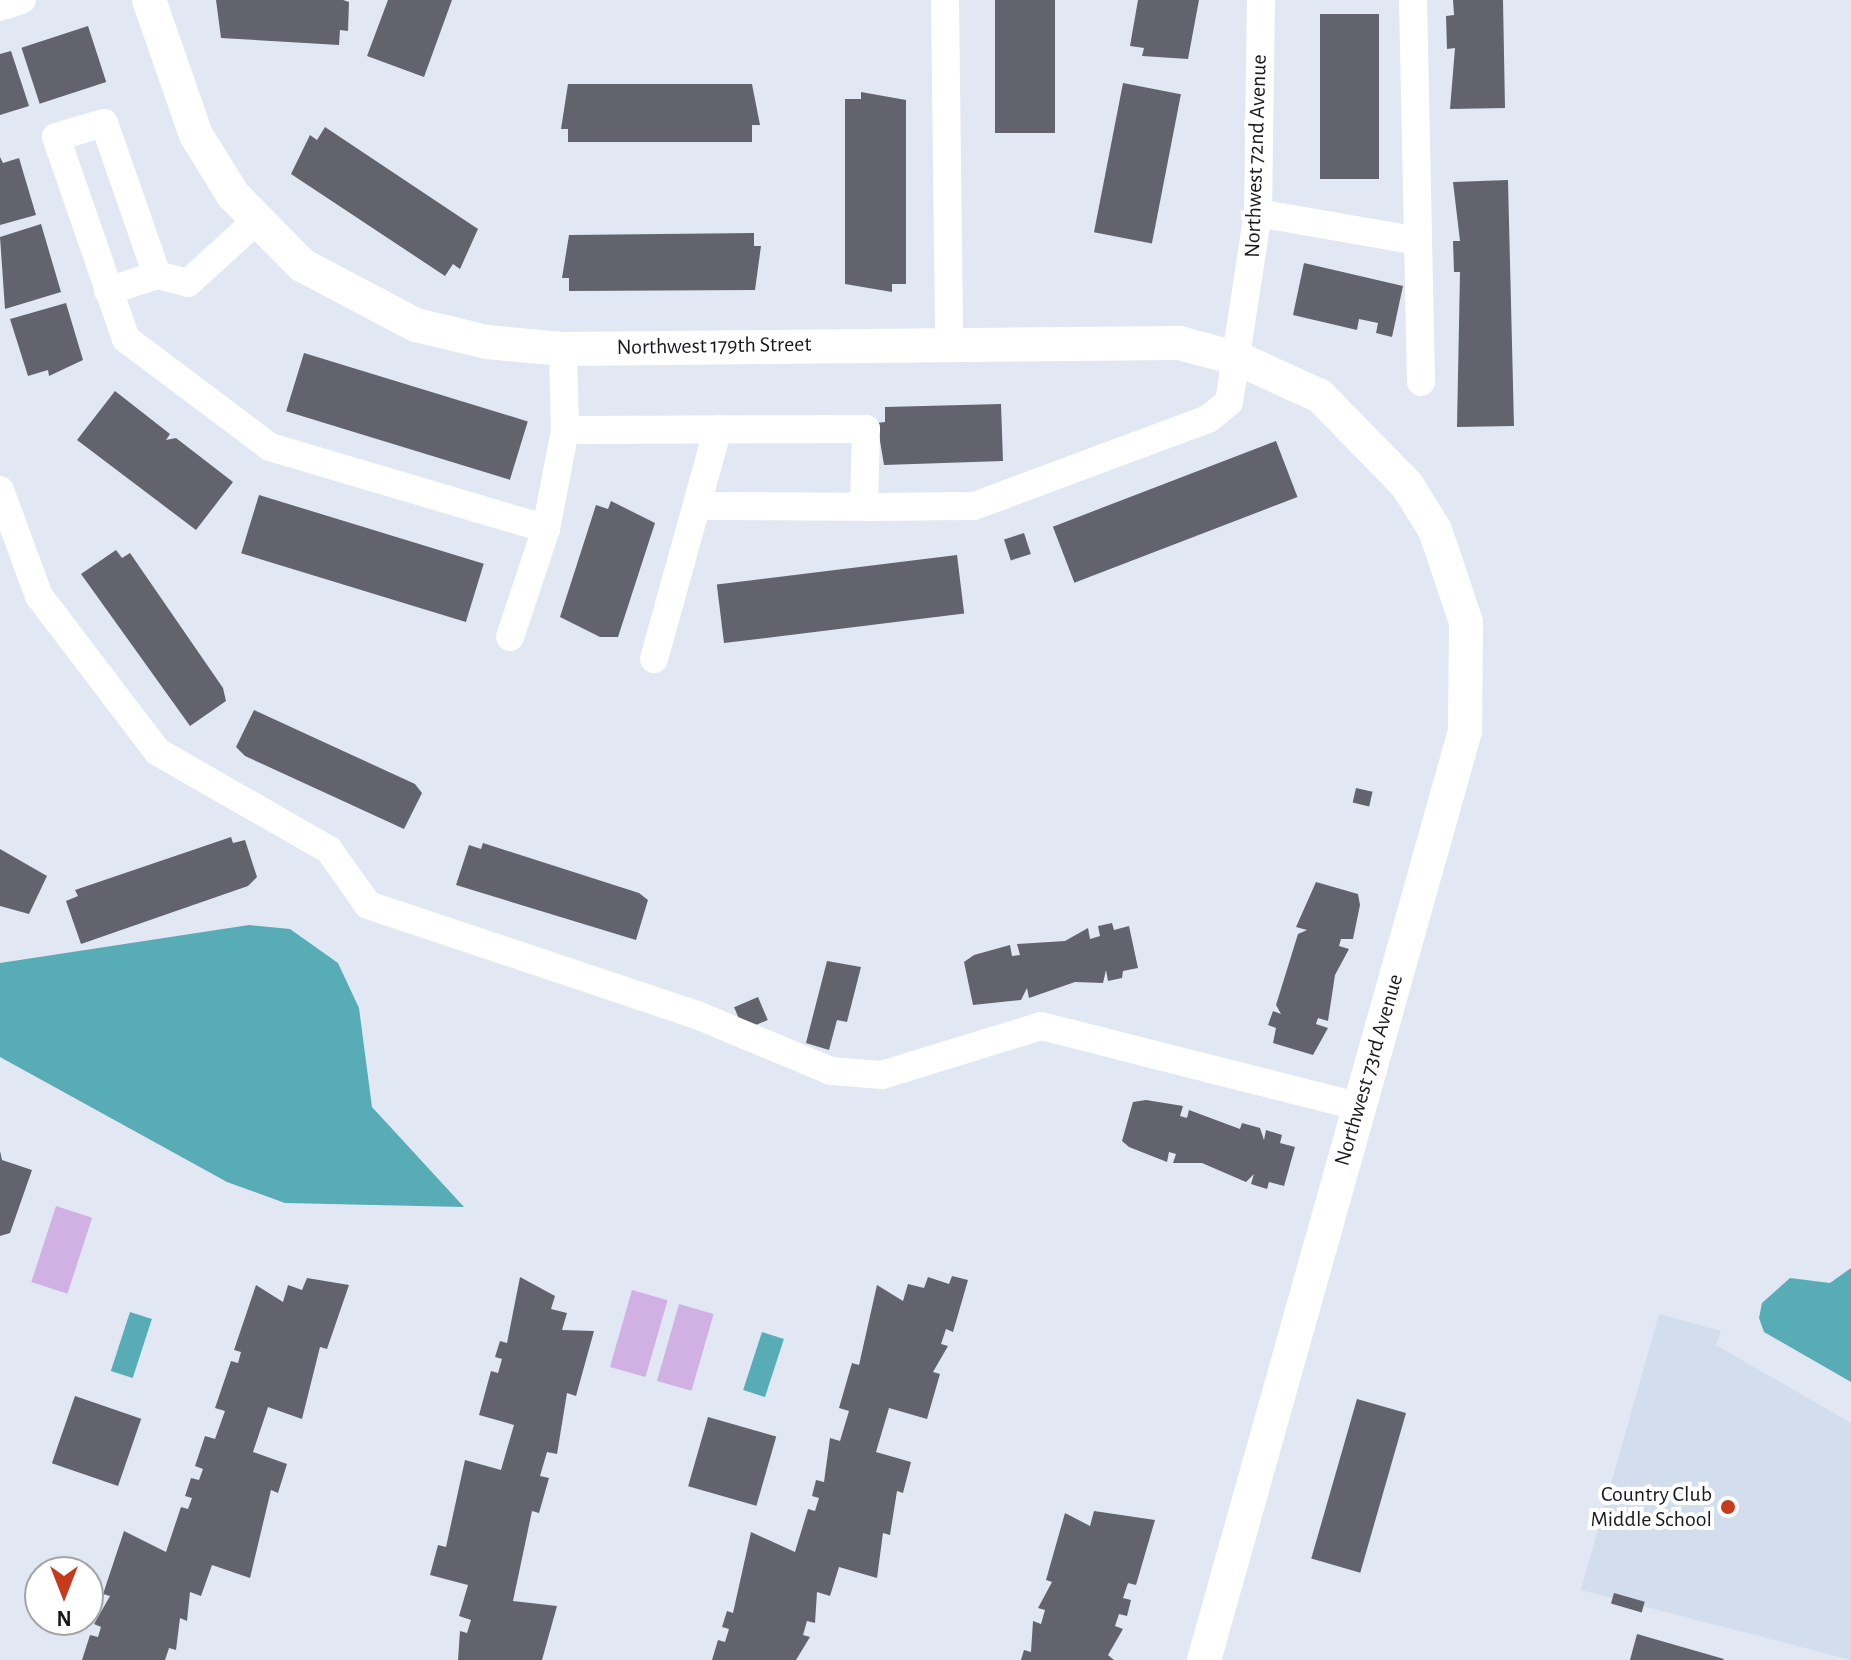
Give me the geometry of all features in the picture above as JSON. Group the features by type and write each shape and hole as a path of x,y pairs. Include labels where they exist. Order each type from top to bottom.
{"street":[{"path":"0,7 22,0"},
{"name":"Northwest 179th Street","path":"149,0 196,135 256,221 302,265 416,325 487,342 563,349 949,342 1179,343 1239,359 1320,396 1407,485"},
{"path":"945,0 949,342"},
{"name":"Northwest 72nd Avenue","path":"698,506 974,506 1208,419 1229,402 1239,359 1258,213 1261,0"},
{"path":"1413,0 1421,382"},
{"path":"157,275 104,123 56,137 126,339 270,447 546,529"},
{"path":"1258,213 1418,241"},
{"path":"108,291 157,275 188,283 256,221"},
{"path":"510,637 546,529 565,430 563,349"},
{"path":"654,659 718,429"},
{"path":"565,430 866,429 864,507"},
{"name":"Northwest 73rd Avenue","path":"1204,1660 1358,1106 1447,807 1470,672 1454,578 1407,485"},
{"path":"0,490 39,596 158,752 329,850 368,905 697,1015 831,1071 882,1075 1041,1026 1358,1106"}],"shaded area":[{"path":"56,1206 92,1218 67,1294 31,1282"},
{"path":"632,1290 668,1300 646,1377 610,1367"},
{"path":"679,1304 714,1314 692,1391 657,1381"},
{"name":"Country Club Middle School","path":"1659,1314 1721,1331 1716,1345 1851,1423 1851,1660 1581,1590"}],"water":[{"path":"249,925 290,929 338,963 359,1008 372,1107 464,1207 285,1203 227,1182 0,1057 0,963"},
{"path":"1851,1268 1851,1382 1764,1332 1759,1318 1762,1303 1790,1278 1830,1283"},
{"path":"130,1312 152,1319 133,1378 111,1371"},
{"path":"762,1332 784,1339 765,1397 743,1390"}],"building":[{"path":"216,0 343,0 349,2 348,31 340,30 339,45 221,38"},
{"path":"388,0 452,0 424,77 367,56"},
{"path":"995,0 1055,0 1055,133 995,133"},
{"path":"1138,0 1199,0 1188,59 1142,56 1144,48 1130,46"},
{"path":"1453,0 1503,0 1505,108 1450,109 1455,48 1447,49 1446,16 1454,15"},
{"path":"1320,14 1379,14 1379,179 1320,179"},
{"path":"88,26 106,82 40,104 21,48"},
{"path":"11,51 29,106 0,115 0,54"},
{"path":"1123,83 1181,94 1152,243 1094,232"},
{"path":"568,84 752,84 760,125 752,125 752,142 568,142 568,129 561,129"},
{"path":"861,92 906,100 906,284 892,284 892,292 845,284 845,99 861,99"},
{"path":"325,127 478,229 460,269 453,264 445,276 291,174 310,135 317,140"},
{"path":"0,157 3,163 19,158 36,215 0,225"},
{"path":"1508,180 1514,426 1457,427 1460,272 1454,272 1453,241 1460,241 1453,182"},
{"path":"41,224 61,292 5,309 0,237"},
{"path":"754,233 754,246 761,246 755,290 569,291 569,278 562,278 569,235"},
{"path":"1304,263 1403,286 1392,337 1376,333 1378,323 1359,319 1357,330 1293,315"},
{"path":"66,303 83,360 49,376 48,370 28,376 10,319"},
{"path":"304,353 528,421 510,480 286,411"},
{"path":"115,391 170,434 166,440 176,438 233,482 196,530 77,440"},
{"path":"1001,404 1003,461 884,465 877,423 885,422 885,407"},
{"path":"1276,441 1298,497 1074,583 1053,527"},
{"path":"259,495 484,564 466,622 241,553"},
{"path":"611,501 655,523 618,637 600,637 560,617 596,505 608,509"},
{"path":"1024,533 1031,554 1011,560 1004,539"},
{"path":"116,550 122,558 130,553 223,688 226,701 190,726 81,574"},
{"path":"957,555 964,614 724,643 717,584"},
{"path":"254,710 415,784 422,793 404,829 245,756 236,747"},
{"path":"1356,788 1373,792 1369,806 1353,803"},
{"path":"231,837 233,843 245,840 257,877 248,886 81,944 66,901 78,896 75,890"},
{"path":"483,843 639,893 648,900 636,940 456,885 469,845 481,849"},
{"path":"0,849 47,876 29,914 0,906"},
{"path":"1316,882 1358,894 1360,905 1353,939 1341,939 1339,946 1349,949 1335,975 1328,1021 1318,1018 1316,1024 1328,1028 1313,1055 1273,1043 1276,1028 1268,1025 1273,1011 1281,1014 1276,1005 1298,934 1307,930 1296,927"},
{"path":"1112,923 1114,930 1129,926 1138,968 1123,971 1122,978 1108,981 1106,970 1103,983 1075,982 1029,998 1027,988 1021,1000 973,1005 964,962 974,955 1010,945 1012,956 1020,955 1017,944 1065,941 1088,928 1090,939 1100,936 1098,926"},
{"path":"827,961 861,967 847,1022 837,1020 829,1050 806,1043"},
{"path":"758,997 768,1020 744,1030 734,1007"},
{"path":"1146,1100 1183,1106 1180,1116 1187,1118 1189,1110 1240,1129 1242,1123 1260,1128 1264,1140 1266,1130 1282,1135 1280,1143 1295,1147 1284,1186 1269,1182 1267,1189 1251,1184 1254,1174 1246,1182 1202,1163 1173,1163 1176,1154 1169,1152 1167,1162 1129,1147 1122,1141 1133,1102"},
{"path":"0,1151 2,1160 32,1170 10,1233 0,1236"},
{"path":"952,1276 968,1280 953,1332 946,1329 941,1344 948,1346 933,1372 940,1374 927,1419 889,1408 876,1452 911,1462 903,1493 897,1491 890,1535 883,1533 877,1578 839,1567 830,1596 817,1592 815,1623 807,1621 803,1635 810,1637 796,1660 712,1660 718,1640 725,1642 729,1629 722,1627 727,1611 733,1613 751,1532 795,1552 808,1509 815,1511 819,1498 812,1496 816,1480 824,1482 830,1438 840,1441 849,1411 839,1408 852,1363 859,1365 877,1285 903,1301 908,1284 924,1288 928,1277 949,1284"},
{"path":"520,1277 555,1296 551,1309 567,1313 562,1330 594,1331 576,1396 567,1393 557,1454 547,1452 540,1476 549,1478 539,1513 532,1511 513,1601 557,1606 542,1660 458,1660 460,1631 467,1633 471,1620 459,1616 468,1585 430,1575 438,1545 446,1547 465,1460 501,1470 514,1425 479,1415 491,1371 498,1373 502,1359 495,1357 500,1341 507,1343"},
{"path":"307,1278 349,1285 327,1349 320,1347 302,1419 268,1407 253,1452 287,1464 278,1493 271,1490 250,1578 212,1565 201,1596 190,1592 187,1621 180,1618 176,1650 169,1648 165,1660 82,1660 90,1636 104,1636 104,1606 110,1596 104,1594 104,1591 124,1531 166,1552 181,1507 188,1509 192,1498 185,1496 191,1478 199,1480 203,1469 195,1466 205,1436 215,1439 225,1411 215,1408 231,1361 238,1363 241,1352 234,1350 256,1285 283,1302 288,1285 302,1290"},
{"path":"75,1396 141,1419 118,1486 52,1463"},
{"path":"1357,1399 1406,1413 1360,1573 1311,1559"},
{"path":"708,1417 776,1437 756,1506 688,1486"},
{"path":"1094,1511 1155,1520 1136,1585 1128,1583 1123,1598 1131,1600 1127,1616 1119,1614 1115,1626 1123,1629 1108,1655 1114,1660 1021,1660 1024,1650 1031,1652 1033,1621 1041,1624 1045,1610 1038,1608 1052,1582 1046,1580 1065,1513 1090,1526"},
{"path":"1614,1593 1645,1602 1642,1612 1611,1604"},
{"path":"1637,1634 1724,1659 1630,1660"}],"place":[{"name":"Country Club Middle School","path":"1728,1507"}]}
